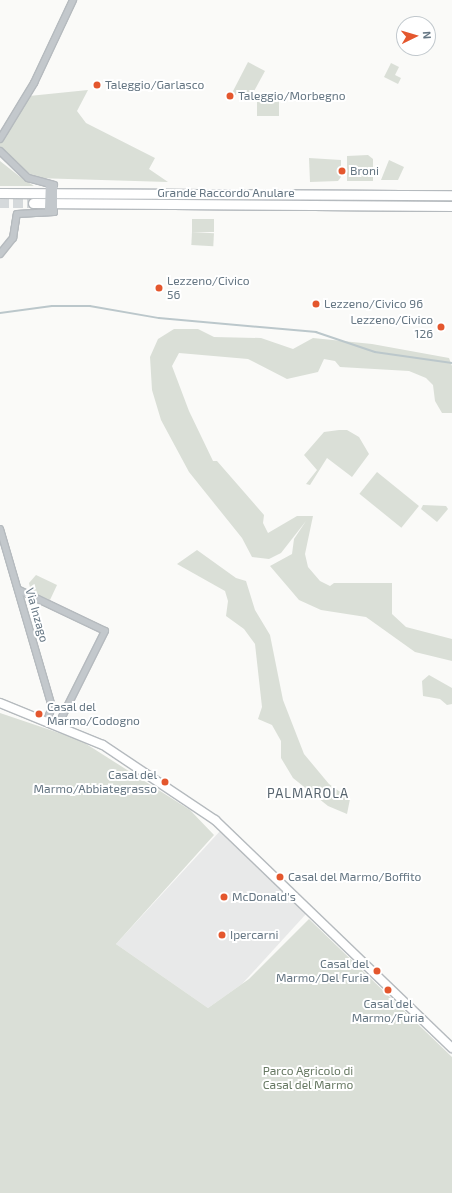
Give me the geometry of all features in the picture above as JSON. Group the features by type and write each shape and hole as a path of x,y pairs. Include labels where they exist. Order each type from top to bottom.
{"highway":[{"name":"Grande Raccordo Anulare","path":"0,193 452,195"},
{"name":"Grande Raccordo Anulare","path":"33,203 452,206"}],"main road":[{"path":"0,703 58,725 113,750 214,820 452,1048"}],"street":[{"path":"0,139 36,81 73,0"},
{"path":"0,151 28,178 51,184 51,210 17,214 16,226 11,241 0,254"},
{"name":"Via Inzago","path":"0,529 52,707 47,721"},
{"path":"19,590 105,631 58,725"}],"shaded area":[{"path":"221,830 306,914 242,984 208,1008 116,944"}],"green space":[{"path":"248,62 265,71 252,95 231,95"},
{"path":"391,63 399,67 395,75 401,78 398,84 384,77"},
{"path":"88,90 77,111 86,123 155,158 149,169 168,182 35,178 0,149 0,143 29,96"},
{"path":"257,101 279,101 279,116 257,116"},
{"path":"368,155 373,159 373,181 347,181 347,156"},
{"path":"309,158 341,160 341,177 338,181 310,182"},
{"path":"389,160 404,167 398,180 381,180"},
{"path":"0,161 19,176 34,186 0,186"},
{"path":"192,219 214,219 214,232 192,232"},
{"path":"192,232 214,233 213,246 191,245"},
{"path":"174,329 198,329 214,337 261,338 293,349 313,338 372,344 449,358 452,366 452,413 442,413 435,401 433,385 426,378 409,371 340,367 335,361 324,359 318,372 287,379 248,359 179,353 172,366 189,411 213,461 217,461 264,515 263,523 268,533 297,516 313,516 305,554 308,567 320,581 330,586 334,583 392,583 392,614 406,627 452,639 452,661 415,652 366,617 321,610 299,600 270,566 292,554 294,539 306,521 281,553 269,559 252,557 242,538 189,472 161,420 152,390 150,357 158,339"},
{"path":"347,430 359,437 369,454 352,477 327,458 310,485 306,484 317,470 304,455 324,432"},
{"path":"377,472 419,506 401,528 359,494"},
{"path":"423,505 446,506 448,509 437,522 421,509"},
{"path":"197,550 236,578 246,581 255,610 270,635 283,700 304,754 329,784 350,799 347,814 328,806 293,778 281,758 281,741 272,725 258,719 262,707 255,644 244,629 226,616 228,601 225,591 177,564"},
{"path":"36,575 57,585 50,600 31,592 29,583"},
{"path":"429,675 452,688 452,704 447,705 440,699 423,696 422,681"},
{"name":"Parco Agricolo di Casal del Marmo","path":"0,713 80,740 190,810 214,835 116,944 208,1008 249,979 309,919 452,1057 452,1193 0,1193"}],"waterway":[{"path":"0,313 52,306 90,306 159,318 316,332 375,352 452,363"}],"tunnel":[{"path":"0,203 33,203"}],"place":[{"name":"Taleggio/Garlasco","path":"97,85"},
{"name":"Taleggio/Morbegno","path":"230,96"},
{"name":"Broni","path":"342,171"},
{"name":"Lezzeno/Civico 56","path":"159,288"},
{"name":"Lezzeno/Civico 96","path":"316,304"},
{"name":"Lezzeno/Civico 126","path":"441,327"},
{"name":"Casal del Marmo/Codogno","path":"39,714"},
{"name":"Casal del Marmo/Abbiategrasso","path":"165,782"},
{"name":"Casal del Marmo/Boffito","path":"280,877"},
{"name":"McDonald's","path":"224,897"},
{"name":"Ipercarni","path":"222,935"},
{"name":"Casal del Marmo/Del Furia","path":"377,971"},
{"name":"Casal del Marmo/Furia","path":"388,990"}],"district":[{"name":"PALMAROLA","path":"308,793"}]}
